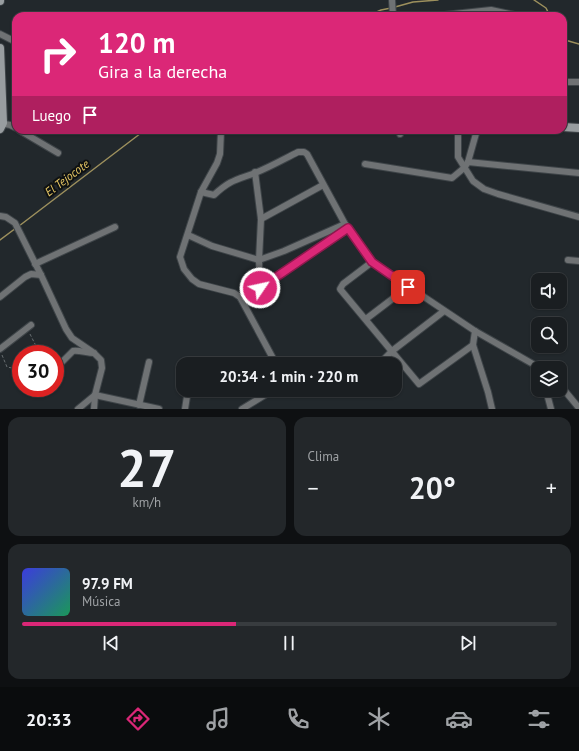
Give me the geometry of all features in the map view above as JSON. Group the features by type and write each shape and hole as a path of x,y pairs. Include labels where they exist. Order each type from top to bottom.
{"main road":[{"path":"0,48 1,125"},
{"path":"567,127 579,128"}],"street":[{"path":"473,12 491,10 501,12"},
{"path":"0,34 12,40"},
{"path":"567,82 579,82"},
{"path":"1,125 12,127"},
{"path":"26,134 58,153"},
{"path":"221,134 220,154 217,163 201,192 180,257 184,269 192,279 199,284 240,297 272,357"},
{"path":"458,134 458,157 466,165 473,181 484,189 579,217"},
{"path":"365,164 452,178 466,165 476,134"},
{"path":"201,192 214,194 224,185 238,178 301,151 307,154 347,226 372,262 475,331 531,363"},
{"path":"466,165 579,173"},
{"path":"255,172 261,219 259,260 260,288"},
{"path":"261,219 323,185"},
{"path":"0,216 6,217 15,224 36,264 66,329 72,338 94,353 101,360 102,368 95,395 94,409"},
{"path":"188,235 212,246 259,260 284,252 347,226"},
{"path":"240,297 260,288 347,226"},
{"path":"36,264 115,227"},
{"path":"568,260 579,261"},
{"path":"372,262 343,284 340,290 366,319 419,384 473,345"},
{"path":"0,297 25,276 31,274 41,275"},
{"path":"366,319 408,287"},
{"path":"386,357 444,311"},
{"path":"0,350 30,327"},
{"path":"475,331 473,345 492,409"},
{"path":"64,360 73,351 77,350 85,353 94,353"},
{"path":"143,406 149,362"},
{"path":"567,393 579,408"},
{"path":"95,395 159,409"},
{"path":"78,409 95,395"},
{"path":"185,409 187,397"},
{"path":"242,409 262,397"},
{"path":"548,397 551,409"}],"path":[{"path":"30,327 36,345"},
{"path":"0,350 7,367 12,368"}],"waterway":[{"name":"El Tejocote","path":"395,7 413,2 438,0"},
{"name":"El Tejocote","path":"534,0 546,8 548,12"},
{"name":"El Tejocote","path":"377,12 391,8"},
{"name":"El Tejocote","path":"567,41 579,44"},
{"name":"El Tejocote","path":"19,226 140,134"},
{"name":"El Tejocote","path":"0,240 16,228"}],"route":[{"path":"260,288 348,228 372,262 408,287"}]}
